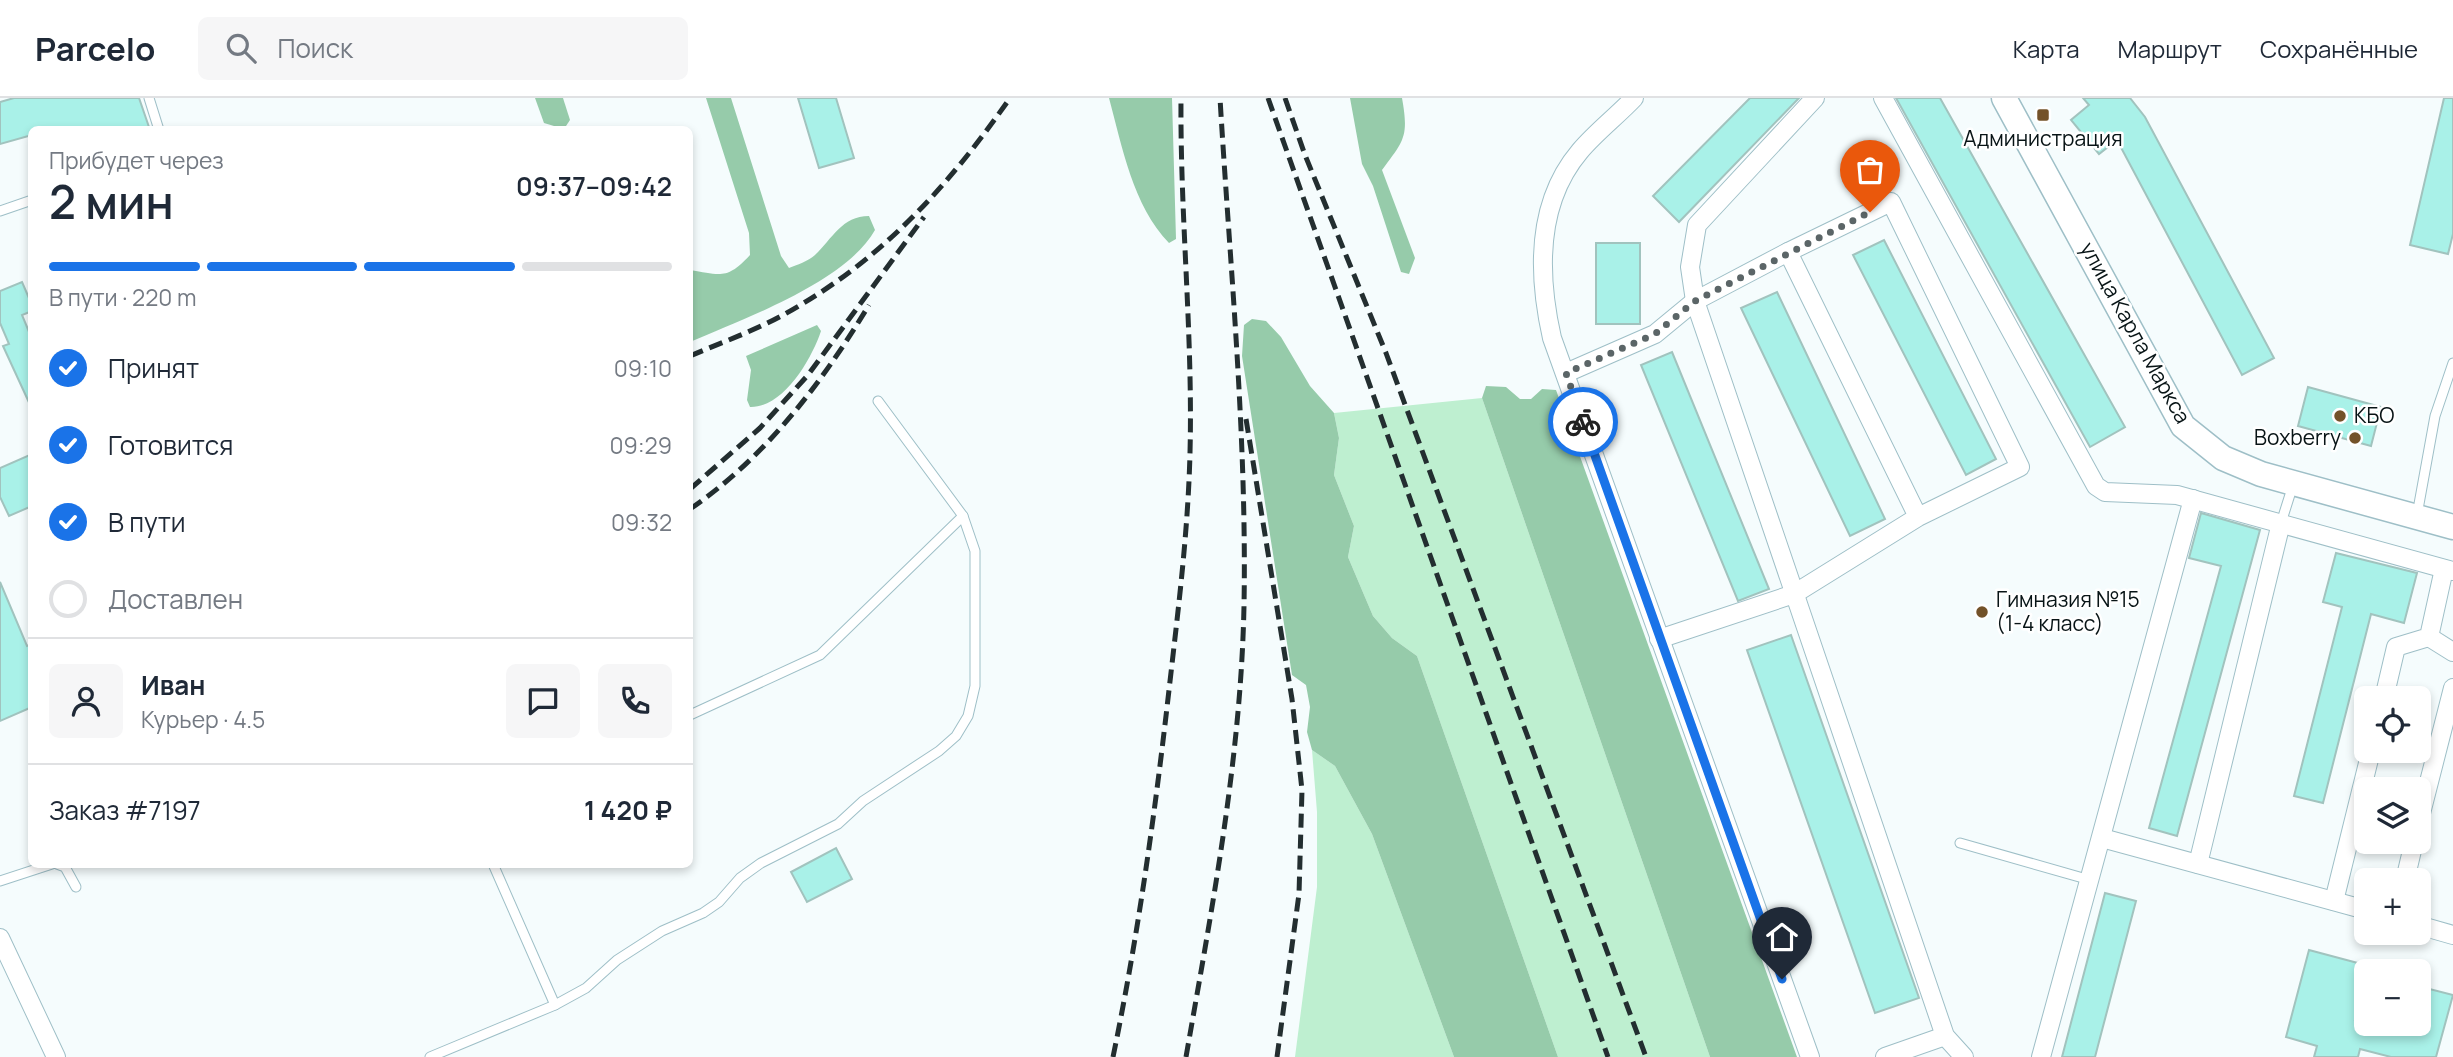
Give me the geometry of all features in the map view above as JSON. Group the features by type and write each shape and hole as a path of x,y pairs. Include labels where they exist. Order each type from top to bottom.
{"street":[{"path":"1634,98 1579,152 1555,198 1541,251 1543,298 1552,338 1810,1057"},
{"path":"1815,98 1697,225 1690,267 1695,301 1945,1036 1964,1057"},
{"path":"1883,98 2096,486 2105,492 2177,495 2449,570 2429,637"},
{"name":"улица Карла Маркса","path":"2004,98 2183,426 2223,458 2292,485 2453,527"},
{"path":"1566,373 1655,334 1695,301 1891,202 2020,467 1918,517 1794,593 1659,639"},
{"path":"1788,252 1918,517"},
{"path":"2040,1057 2193,499"},
{"path":"2198,864 2281,523"},
{"path":"2387,686 2396,647 2429,637 2453,652"},
{"path":"2430,777 2453,688"},
{"path":"2334,901 2368,763"},
{"path":"2102,838 2354,907"},
{"path":"2431,929 2453,935"},
{"path":"0,938 56,1057"},
{"path":"1885,1057 1945,1036"}],"lane":[{"path":"149,98 158,126"},
{"path":"0,211 28,201"},
{"path":"2417,517 2435,416 2453,363"},
{"path":"430,1057 555,1005 586,988 617,960 662,931 703,914 719,902 740,878 761,863 838,824 863,801 939,751 956,736 968,716 975,685 975,551 963,516 878,401"},
{"path":"2281,523 2292,485"},
{"path":"693,714 820,655 963,516"},
{"path":"1960,842 2090,880"},
{"path":"0,881 42,868"},
{"path":"66,868 76,887"},
{"path":"495,868 555,1005"}],"green space":[{"path":"535,98 563,98 570,120 566,126 544,123"},
{"path":"706,98 731,98 781,256 789,268 812,257 838,230 852,220 869,216 875,230 861,249 818,282 792,297 693,341 693,270 723,274 735,269 750,255 749,233"},
{"path":"1109,98 1172,98 1176,239 1169,243 1146,211 1130,175"},
{"path":"1350,98 1402,98 1405,130 1400,144 1382,170 1415,258 1409,274 1401,272 1373,186 1362,164"},
{"path":"1252,319 1266,321 1281,337 1310,386 1334,413 1339,438 1334,475 1354,526 1348,557 1373,616 1392,638 1417,656 1558,1057 1454,1057 1372,834 1335,766 1312,750 1307,732 1310,707 1306,685 1292,675 1242,356 1244,325"},
{"path":"817,325 821,331 817,342 795,380 774,399 750,407 747,400 751,370 746,356"},
{"path":"1486,386 1506,387 1520,399 1531,399 1542,389 1556,390 1797,1057 1710,1057 1482,398"},
{"path":"1482,398 1710,1057 1558,1057 1417,656 1392,638 1373,616 1348,557 1354,526 1334,475 1339,438 1334,413"},
{"path":"1312,750 1335,766 1372,834 1454,1057 1295,1057 1317,887 1317,812"}],"building":[{"path":"14,98 139,98 149,126 28,126 28,136 0,144 0,102"},
{"path":"798,98 836,98 854,158 819,168"},
{"path":"1750,98 1799,98 1679,222 1653,196"},
{"path":"1896,98 1940,98 2125,427 2090,447"},
{"path":"2083,98 2130,98 2145,117 2274,358 2242,375 2117,140 2099,154 2071,120 2089,105"},
{"path":"2444,98 2453,98 2453,234 2448,254 2410,245"},
{"path":"1884,240 1996,459 1966,475 1853,255"},
{"path":"1596,243 1640,243 1640,324 1596,324"},
{"path":"22,282 28,296 28,313 22,315 28,329 28,400 3,346 9,344 0,323 0,291"},
{"path":"1777,292 1885,519 1850,536 1741,308"},
{"path":"1672,352 1769,589 1738,601 1641,365"},
{"name":"КБО","path":"2308,387 2381,407 2371,446 2298,426"},
{"path":"28,456 28,508 9,516 0,497 0,468"},
{"path":"2201,513 2260,530 2177,836 2149,828 2221,566 2189,558"},
{"path":"2336,553 2417,573 2404,623 2371,614 2323,803 2294,796 2342,607 2323,602"},
{"path":"0,582 28,646 28,709 0,721"},
{"path":"1791,635 1919,998 1875,1013 1747,650"},
{"path":"836,848 852,879 807,902 791,872"},
{"path":"2105,893 2136,901 2095,1057 2062,1057"},
{"path":"2309,950 2354,962 2354,1036 2431,1036 2431,989 2453,995 2436,1057 2391,1057 2360,1049 2358,1057 2314,1057 2317,1046 2286,1037"}],"railway":[{"path":"693,355 783,315 851,271 910,220 936,192 1010,98"},
{"path":"1113,1057 1152,828 1187,513 1190,409 1181,98"},
{"path":"1186,1057 1224,832 1242,663 1243,479 1220,98"},
{"path":"1268,98 1608,1057"},
{"path":"1285,98 1305,155 1386,353 1646,1057"},
{"path":"693,486 760,428 808,375 924,217"},
{"path":"693,507 743,467 790,417 832,363 869,305"},
{"path":"1246,419 1292,699 1302,790 1299,894 1277,1057"}],"way so far":[{"path":"1583,422 1566,373 1655,334 1695,301 1870,212"}],"place":[{"name":"Администрация","path":"2043,115"},
{"name":"КБО","path":"2340,416"},
{"name":"Boxberry","path":"2355,438"},
{"name":"Гимназия №15 (1-4 класс)","path":"1982,612"}],"route":[{"path":"1583,422 1782,979"}]}
